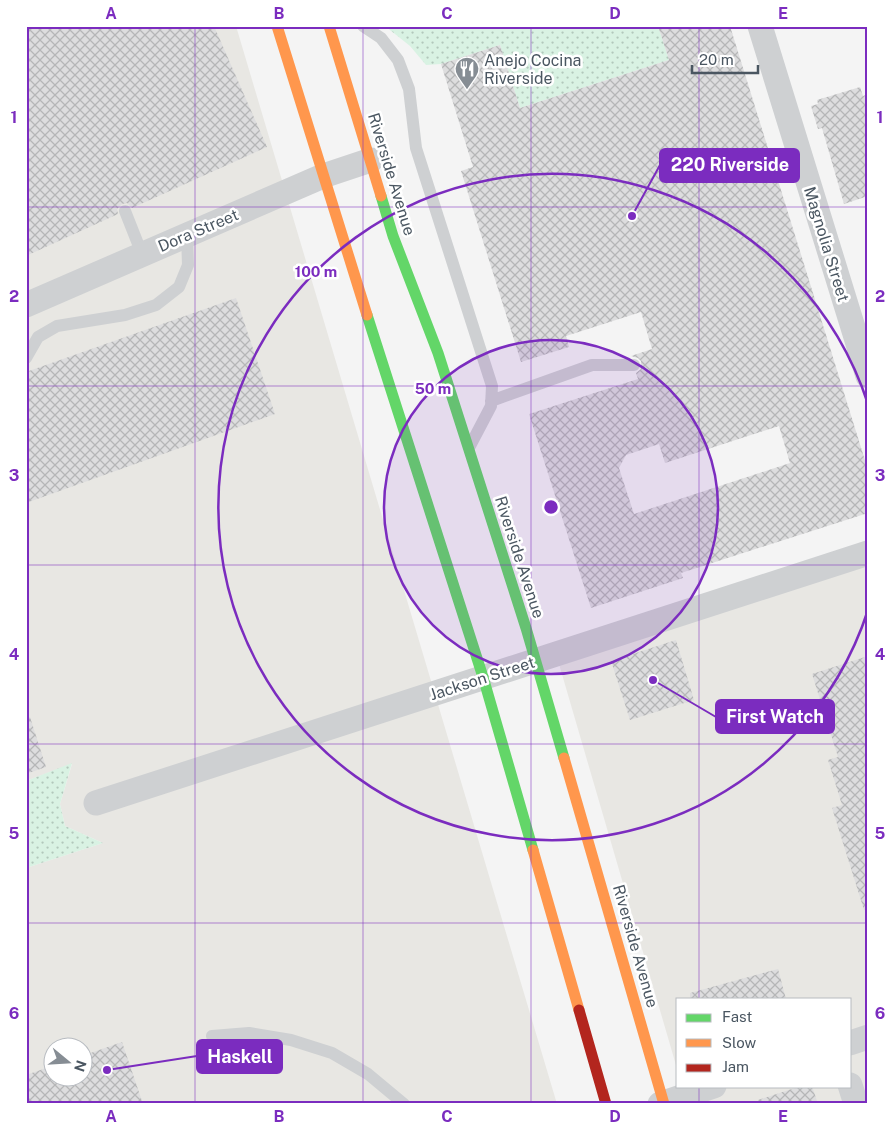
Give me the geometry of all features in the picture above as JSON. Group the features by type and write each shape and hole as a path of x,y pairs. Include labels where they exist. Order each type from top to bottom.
{"main road":[{"path":"277,26 483,677 606,1104"},
{"name":"Riverside Avenue","path":"329,26 394,236 438,353 536,661 663,1103"}],"street":[{"name":"Magnolia Street","path":"760,26 868,376"},
{"name":"Dora Street","path":"26,305 323,176 371,160"},
{"name":"Jackson Street","path":"96,803 868,553"},
{"path":"852,1042 868,1037"},
{"path":"663,1103 708,1088"},
{"path":"851,1088 856,1104"}],"lane":[{"path":"363,26 381,38 398,60 409,89 416,148 492,386 491,406 468,448"},
{"path":"125,211 142,254"},
{"path":"26,358 38,337 57,326 110,317 156,305 179,287 188,265 187,235"},
{"path":"491,401 592,365 634,365"},
{"path":"212,1036 248,1033 291,1040 332,1053 368,1074 404,1104"}],"shaded area":[{"path":"26,26 236,26 557,1104 26,1104 26,868 103,843 65,826 60,804 72,764 26,781"},
{"path":"868,563 868,1104 686,1104 682,1088 852,1088 852,998 676,998 676,1065 559,664"}],"green space":[{"path":"385,26 658,26 669,60 520,108 500,45 441,64 426,65 410,46"},
{"path":"72,763 60,804 65,826 103,843 26,868 26,781"}],"building":[{"path":"26,26 214,26 267,147 132,208 127,203 122,204 117,209 118,214 26,256"},
{"path":"658,26 730,26 868,470 868,513 681,573 683,578 591,608 529,414 638,379 636,373 641,369 641,361 631,356 652,349 641,312 566,336 569,347 521,362 461,171 473,167 441,64 500,45 520,108 669,60","holes":["779,426 790,463 634,514 619,468 626,455 659,444 665,463"]},
{"path":"860,87 863,96 868,94 868,196 844,204 822,128 818,129 811,106 818,104 817,100"},
{"path":"236,298 275,414 26,503 26,372"},
{"path":"676,640 694,700 630,720 611,661"},
{"path":"868,656 868,910 864,910 832,808 842,805 828,760 838,757 812,674"},
{"path":"26,717 30,717 46,767 26,774"},
{"path":"778,969 786,998 690,998 690,993"},
{"path":"122,1042 143,1104 26,1104 26,1075 42,1069 42,1088 92,1088 92,1052"},
{"path":"795,1088 813,1088 818,1104 759,1104 758,1100"}],"traffic: fast":[{"path":"381,196 393,236 438,353 526,628 564,758"},
{"path":"367,315 483,677 533,850"}],"traffic: slow":[{"path":"277,26 367,315"},
{"path":"329,26 381,196"},
{"path":"564,758 664,1104"},
{"path":"533,850 579,1010"}],"traffic: jam":[{"path":"579,1010 606,1104"}],"place":[{"name":"Anejo Cocina Riverside","path":"467,90"},
{"name":"220 Riverside","path":"632,216"},
{"name":"First Watch","path":"653,680"},
{"name":"Haskell","path":"107,1070"}]}
